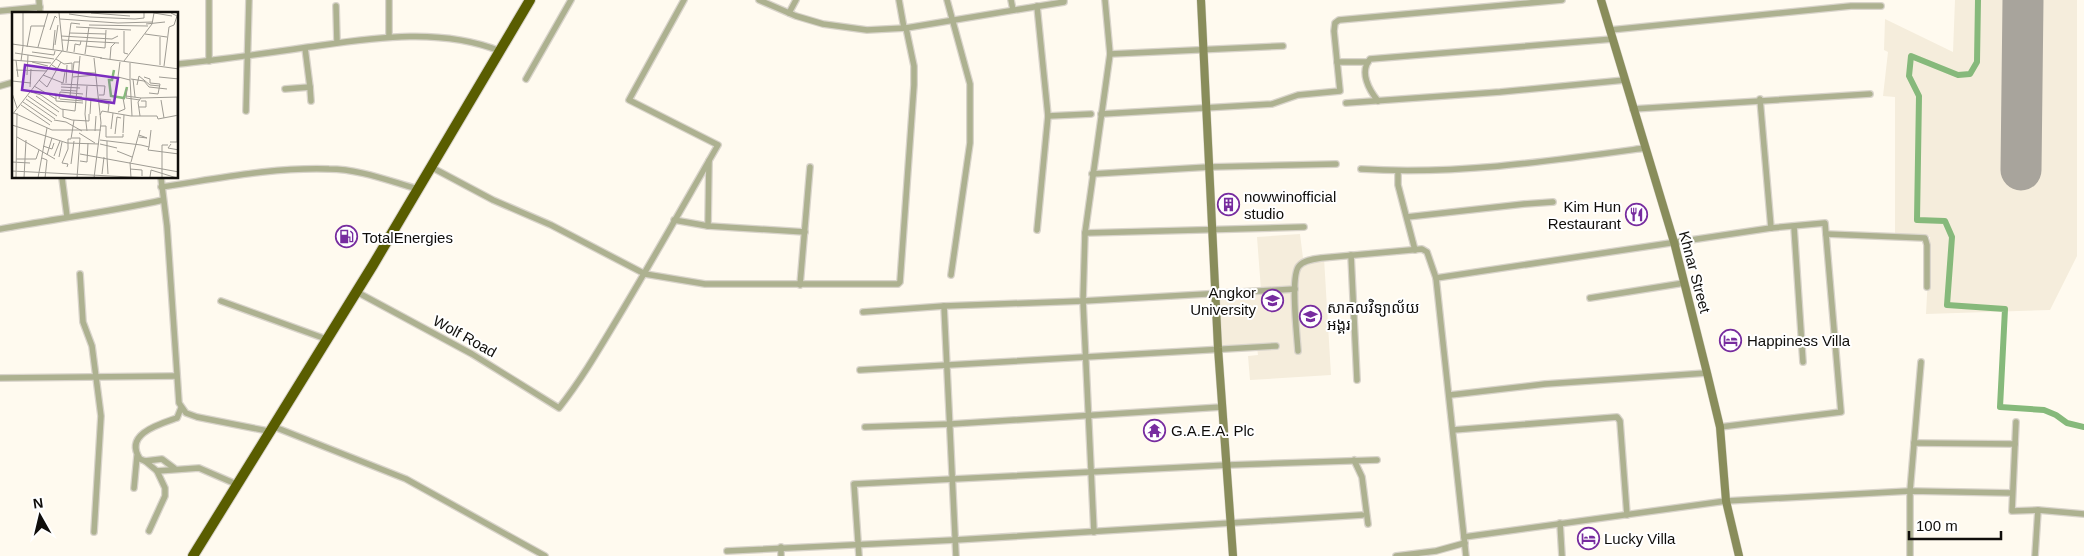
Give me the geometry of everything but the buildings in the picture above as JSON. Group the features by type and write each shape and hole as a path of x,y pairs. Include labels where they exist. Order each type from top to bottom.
{"highway":[{"path":"193,556 418,189 530,0"}],"street":[{"path":"0,10 40,10 40,0"},
{"path":"209,0 209,61"},
{"path":"246,111 249,0"},
{"path":"388,0 390,37"},
{"path":"645,274 718,145 629,100 684,0"},
{"path":"759,0 789,13 823,24 854,29 905,28 1064,2 1064,0"},
{"path":"789,13 796,0"},
{"path":"431,167 493,200 550,224 645,274 705,284 800,285 900,282 914,66 899,0"},
{"path":"947,0 970,84 970,143 951,275"},
{"path":"1011,0 1013,10"},
{"path":"1094,532 1084,355 1083,301 1085,233 1110,54 1105,0"},
{"path":"1201,0 1218,348 1228,465 1233,556"},
{"path":"1101,114 1272,104 1298,95 1340,91 1334,30 1335,23 1339,20 1490,3 1562,0"},
{"name":"Khnar Street","path":"1601,0 1674,242 1707,373 1720,427 1726,501 1739,556"},
{"path":"526,79 567,1"},
{"path":"336,6 337,42"},
{"path":"1037,230 1044,176 1048,116 1038,6"},
{"path":"1610,30 1851,6 1881,6"},
{"path":"179,64 305,48 337,42 390,37 428,37 480,43 500,51"},
{"path":"1378,101 1368,86 1365,69 1370,59 1612,39"},
{"path":"1110,54 1283,46"},
{"path":"305,48 311,101"},
{"path":"1337,62 1368,62"},
{"path":"1346,103 1625,80"},
{"path":"285,89 310,87"},
{"path":"1633,108 1870,94"},
{"path":"1760,100 1771,228"},
{"path":"1048,116 1092,114"},
{"path":"1361,169 1398,172 1460,169 1564,159 1645,148"},
{"path":"708,226 709,160"},
{"path":"1092,174 1210,167 1336,164"},
{"path":"800,285 810,168"},
{"path":"161,187 263,172 329,169 364,173 418,189"},
{"path":"1398,172 1398,185 1415,250"},
{"path":"62,179 67,216"},
{"path":"134,488 138,456 137,440 140,435 177,418 181,408 176,376 168,232 160,179"},
{"path":"0,229 67,216 119,210 163,200"},
{"path":"1407,217 1553,202"},
{"path":"674,220 708,226 805,232"},
{"path":"1436,278 1771,228 1825,223 1841,412 1720,427"},
{"path":"1794,227 1803,362"},
{"path":"1085,233 1304,228"},
{"path":"1826,234 1924,238 1927,245 1927,287"},
{"path":"1298,351 1295,289 1296,272 1300,265 1306,261 1351,255 1424,249 1427,252 1436,278 1466,556"},
{"path":"1351,255 1358,380"},
{"path":"80,274 83,322 92,346 101,430 94,532"},
{"name":"Wolf Road","path":"355,292 472,354 559,408 578,384 645,274"},
{"path":"1590,298 1684,283"},
{"path":"863,312 944,306 1083,301 1295,289"},
{"path":"222,301 326,339"},
{"path":"944,306 954,479 956,556"},
{"path":"860,370 1084,355 1276,346"},
{"path":"1910,556 1910,491 1921,362"},
{"path":"1450,395 1545,384 1707,373"},
{"path":"0,378 176,376"},
{"path":"181,408 186,413 197,417 270,428 406,479 545,556"},
{"path":"866,427 951,424 1222,408"},
{"path":"1453,430 1617,417 1620,420 1627,516"},
{"path":"2016,422 2012,511 2038,510 2084,514"},
{"path":"1914,443 2015,444"},
{"path":"138,456 157,471 165,488 165,496 148,531"},
{"path":"145,461 162,459 174,468"},
{"path":"1354,460 1362,477 1368,524"},
{"path":"859,556 854,484 1091,474 1228,465 1377,460"},
{"path":"157,471 174,468 199,468 236,484"},
{"path":"1396,556 1436,551 1464,540 1560,523 1627,516 1726,501 1910,491 2012,493"},
{"path":"2035,556 2038,510"},
{"path":"727,550 956,540 1362,515"},
{"path":"1560,523 1562,556"},
{"path":"781,548 781,556"}],"shaded area":[{"path":"1955,0 2077,0 2077,256 2050,310 1926,314 1930,237 1895,235 1895,97 1883,96 1888,52 1884,50 1885,19 1953,52"},
{"name":"Angkor University","path":"1300,234 1303,258 1324,258 1331,375 1250,380 1248,356 1258,355 1257,348 1219,348 1216,293 1261,290 1257,237"}],"waterway":[{"path":"1978,0 1977,62 1970,74 1958,75 1911,56 1909,76 1919,96 1917,220 1945,221 1952,237 1947,305 2005,309 2000,407 2044,410 2056,415 2067,423 2084,427"}],"runway":[{"path":"2021,170 2023,0"}],"place":[{"name":"nowwinofficial studio","path":"1228,205"},
{"name":"Kim Hun Restaurant","path":"1637,215"},
{"name":"TotalEnergies","path":"346,237"},
{"name":"Angkor University","path":"1272,301"},
{"name":"សាកលវិទ្យាល័យ អង្គរ","path":"1311,316"},
{"name":"Happiness Villa","path":"1731,340"},
{"name":"G.A.E.A. Plc","path":"1155,430"},
{"name":"Lucky Villa","path":"1588,538"}]}
